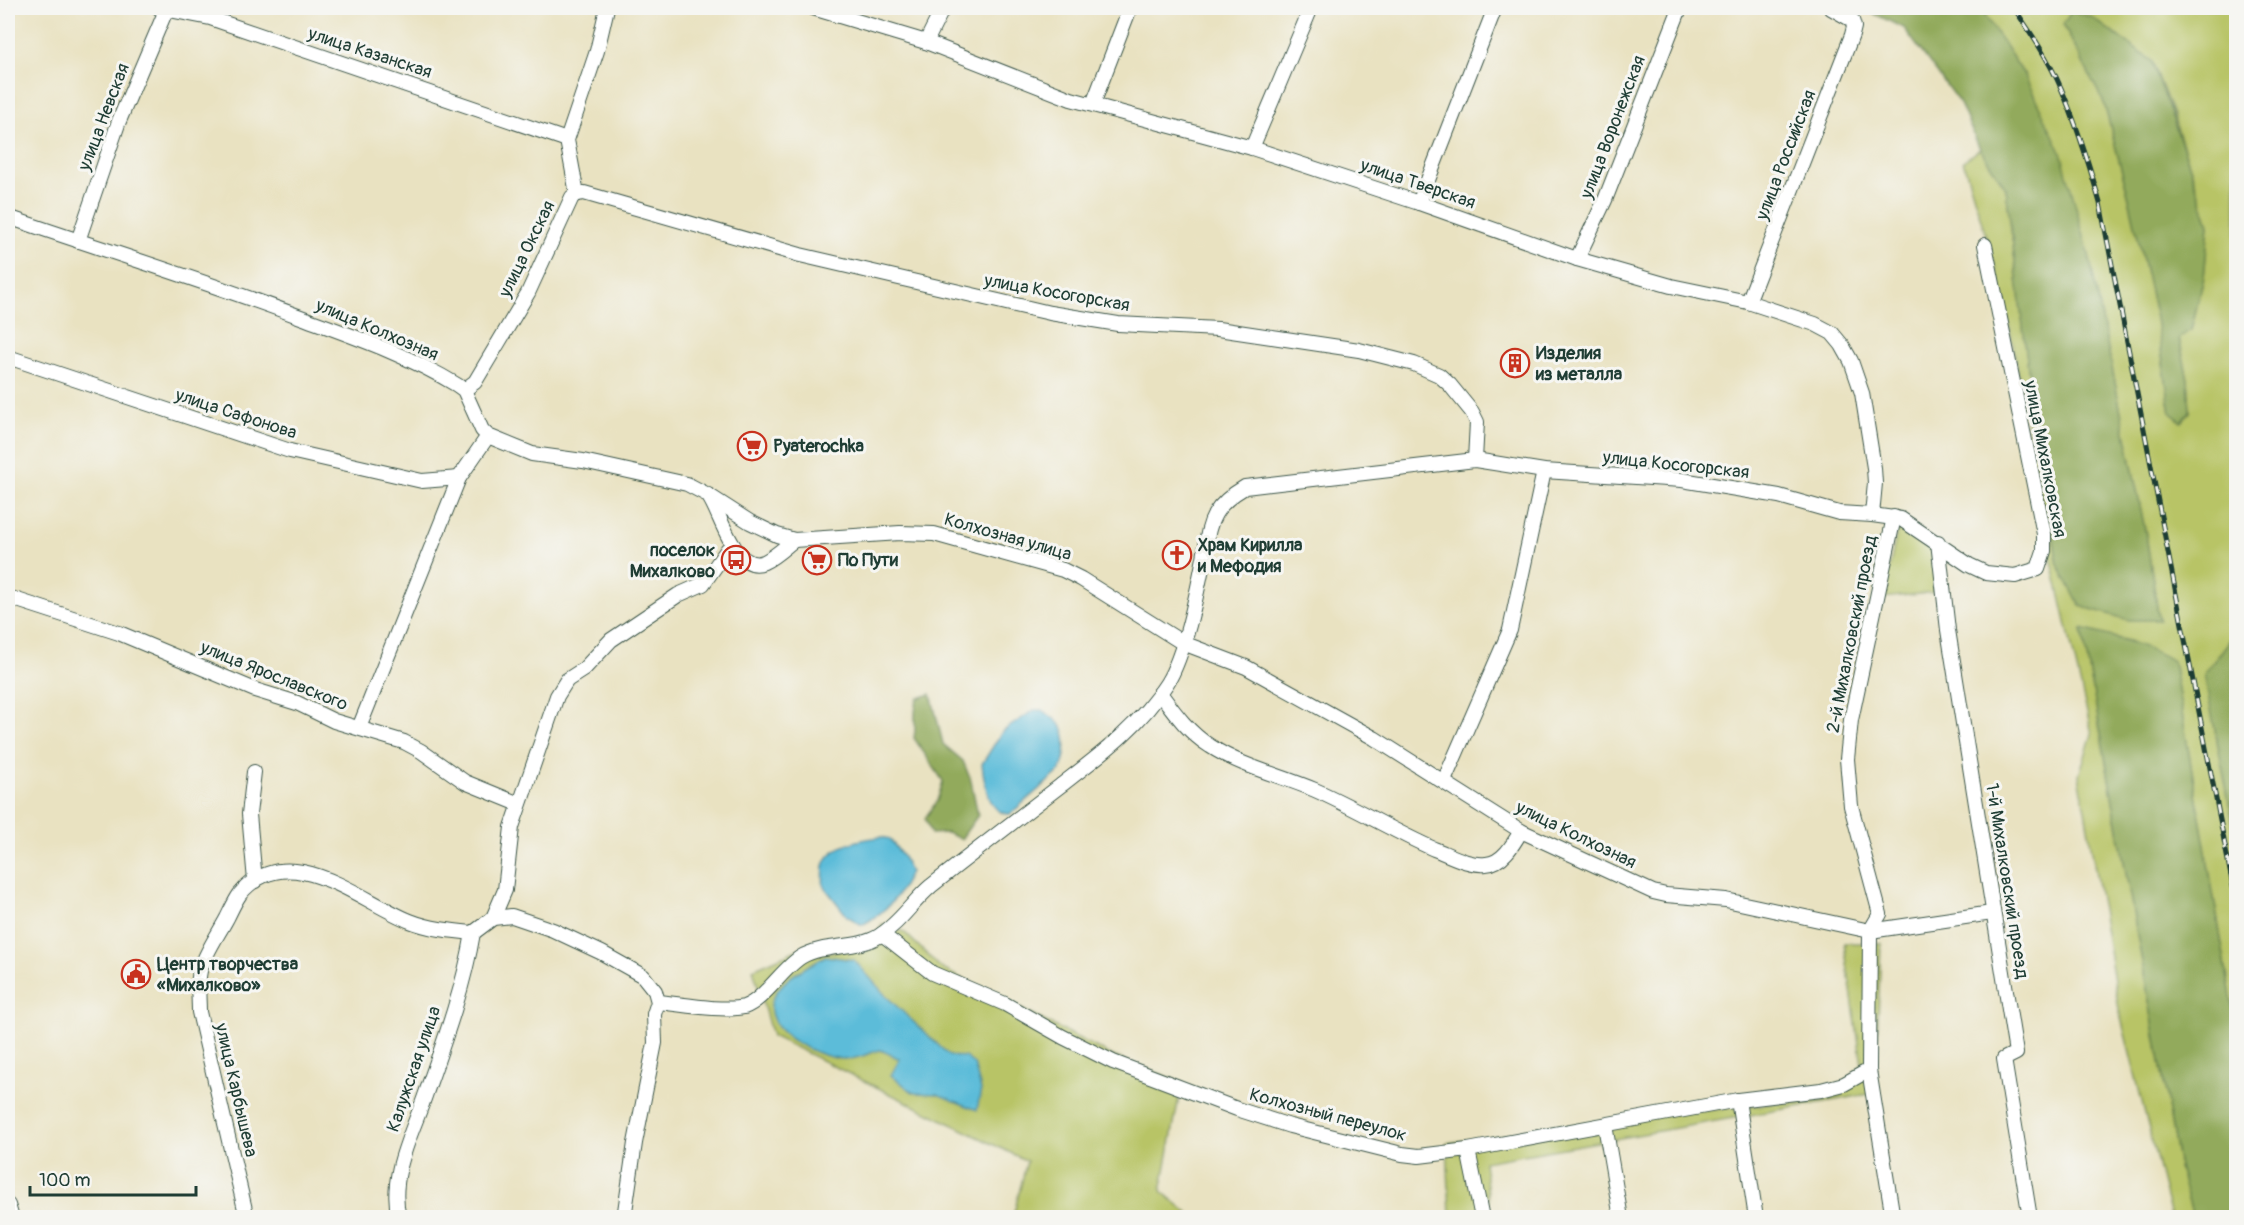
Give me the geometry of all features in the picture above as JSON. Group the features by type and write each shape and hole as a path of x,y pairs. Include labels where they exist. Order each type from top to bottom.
{"street":[{"name":"улица Казанская","path":"164,8 210,18 567,140"},
{"name":"улица Невская","path":"78,241 119,122 164,8"},
{"name":"улица Окская","path":"464,390 475,382 528,293 568,206 573,196 577,194 567,140 594,61 607,8"},
{"name":"улица Тверская","path":"813,8 926,42 1071,99 1252,148 1419,203 1577,259 1671,286 1748,302 1825,329 1835,336 1846,351 1855,372 1866,415 1875,476 1872,514"},
{"path":"926,42 943,8"},
{"path":"1093,104 1130,8"},
{"path":"1252,148 1311,8"},
{"path":"1419,203 1495,8"},
{"name":"улица Воронежская","path":"1577,259 1605,200 1680,8"},
{"name":"улица Российская","path":"1748,302 1845,56 1854,27 1852,20 1831,8"},
{"name":"улица Косогорская","path":"577,194 581,192 800,255 1050,313 1118,324 1218,329 1359,350 1414,364 1439,375 1472,412 1477,422 1475,460"},
{"name":"улица Колхозная","path":"8,217 258,301 356,337 450,380 464,390"},
{"name":"улица Михалковская","path":"1872,514 1907,522 1974,568 2002,576 2019,575 2038,569 2044,551 2044,534 1985,245"},
{"name":"улица Сафонова","path":"8,357 290,452 422,481 459,478"},
{"path":"464,390 482,430 488,436 532,454 583,461 676,481 708,495 730,548 759,568 794,540"},
{"path":"359,728 459,478 488,436"},
{"name":"улица Косогорская","path":"1183,643 1208,531 1217,512 1226,501 1249,486 1475,460 1544,471 1682,480 1779,496 1839,513 1872,514"},
{"path":"1444,781 1510,630 1544,471"},
{"name":"Колхозная улица","path":"708,495 750,522 777,535 794,540 900,533 934,534 1063,570 1183,643"},
{"name":"2-й Михалковский проезд","path":"1893,517 1851,720 1847,759 1851,806 1880,914 1870,931 1869,1070 1893,1218"},
{"name":"1-й Михалковский проезд","path":"1938,542 1948,630 2016,1053 2004,1059 2030,1218"},
{"path":"254,772 249,814 255,881 279,870 298,870 334,883 410,921 443,930 473,933 493,918 505,890 512,827 557,696 564,683 584,669 606,644 627,627 678,595 703,584 730,548"},
{"name":"улица Ярославского","path":"8,597 119,633 255,690 297,703 324,717 404,742 465,782 519,804"},
{"path":"658,1002 744,1007 753,1002 795,961 806,954 870,941 882,934 930,887 1116,742 1146,714 1174,669 1183,643"},
{"name":"улица Колхозная","path":"1183,643 1255,672 1364,732 1521,831 1659,894 1726,900 1870,931 1992,913"},
{"path":"1160,693 1183,722 1215,750 1322,794 1368,815 1409,838 1453,857 1477,864 1491,863 1513,844 1521,831"},
{"name":"улица Карбышева","path":"247,1218 201,1021 199,979 203,962 238,897 255,881"},
{"path":"493,918 512,916 553,930 602,953 647,979 655,991 658,1002 654,1014 655,1043 635,1143 624,1218"},
{"name":"Калужская улица","path":"399,1218 395,1195 402,1162 449,1022 471,950 473,933"},
{"name":"Колхозный переулок","path":"882,934 932,973 1005,1004 1092,1052 1188,1091 1290,1126 1402,1154 1419,1156 1468,1150 1738,1100 1821,1090 1844,1084 1869,1070"},
{"path":"1738,1100 1756,1218"},
{"path":"1605,1125 1621,1218"},
{"path":"1468,1150 1482,1218"},
{"path":"8,1205 12,1218"}],"green space":[{"path":"1862,8 1980,8 2025,76 2061,152 2089,255 2146,535 2159,620 2129,620 2080,606 2058,565 2038,449 2006,188 1980,149 1960,104 1904,28"},
{"path":"1980,8 2236,8 2236,56 2229,83 2236,104 2236,615 2234,635 2205,675 2236,838 2236,1026 2173,661 2129,641 2082,630 2179,1167 2193,1217 2171,1217 2119,1010 2079,775 2092,734 2049,549 2002,289 1963,161 1980,149 2006,188 2038,449 2058,565 2159,620 2146,535 2089,255 2025,76","holes":["2091,17 2152,61 2173,115 2209,225 2204,277 2191,330 2179,338 2188,379 2190,412 2182,421 2171,413 2156,318 2129,198 2104,103 2063,24"]},
{"path":"2072,11 2091,17 2152,61 2209,225 2204,277 2191,330 2179,339 2188,379 2190,412 2182,422 2171,413 2156,318 2129,198 2104,103 2063,24"},
{"path":"1898,527 1934,548 1937,592 1883,598"},
{"path":"2236,615 2236,838 2204,674 2234,635"},
{"path":"2082,629 2140,646 2173,661 2236,1026 2236,1217 2193,1217 2179,1167"},
{"path":"931,694 943,744 963,761 971,781 978,815 961,839 947,833 931,834 925,818 937,801 943,781 914,738 915,708 918,698"},
{"path":"882,924 904,932 941,968 1113,1056 1182,1082 1161,1191 1193,1217 1013,1217 1027,1161 772,1036 753,969 799,949 833,952 873,947"},
{"path":"1844,943 1881,943 1875,1093 1484,1162 1491,1217 1450,1217 1447,1143 1603,1121 1830,1098 1862,1065"}],"water":[{"path":"1034,710 1043,710 1062,727 1066,743 1062,766 1060,771 1010,814 1003,813 992,803 989,796 982,764 1002,732"},
{"path":"881,837 890,839 910,872 902,889 891,903 862,925 847,916 823,885 824,866 832,852 839,848 856,841"},
{"path":"825,956 854,960 887,997 950,1056 965,1057 974,1064 981,1090 977,1110 937,1094 914,1093 891,1075 900,1059 881,1050 850,1059 838,1058 809,1049 783,1032 774,1021 771,1009 774,996 790,978"}],"railway":[{"path":"2014,8 2045,57 2061,88 2100,203 2236,902"}],"place":[{"name":"Изделия из металла","path":"1515,363"},
{"name":"Pyaterochka","path":"752,446"},
{"name":"Храм Кирилла и Мефодия","path":"1177,555"},
{"name":"поселок Михалково","path":"736,560"},
{"name":"По Пути","path":"817,560"},
{"name":"Центр творчества «Михалково»","path":"136,974"}]}
